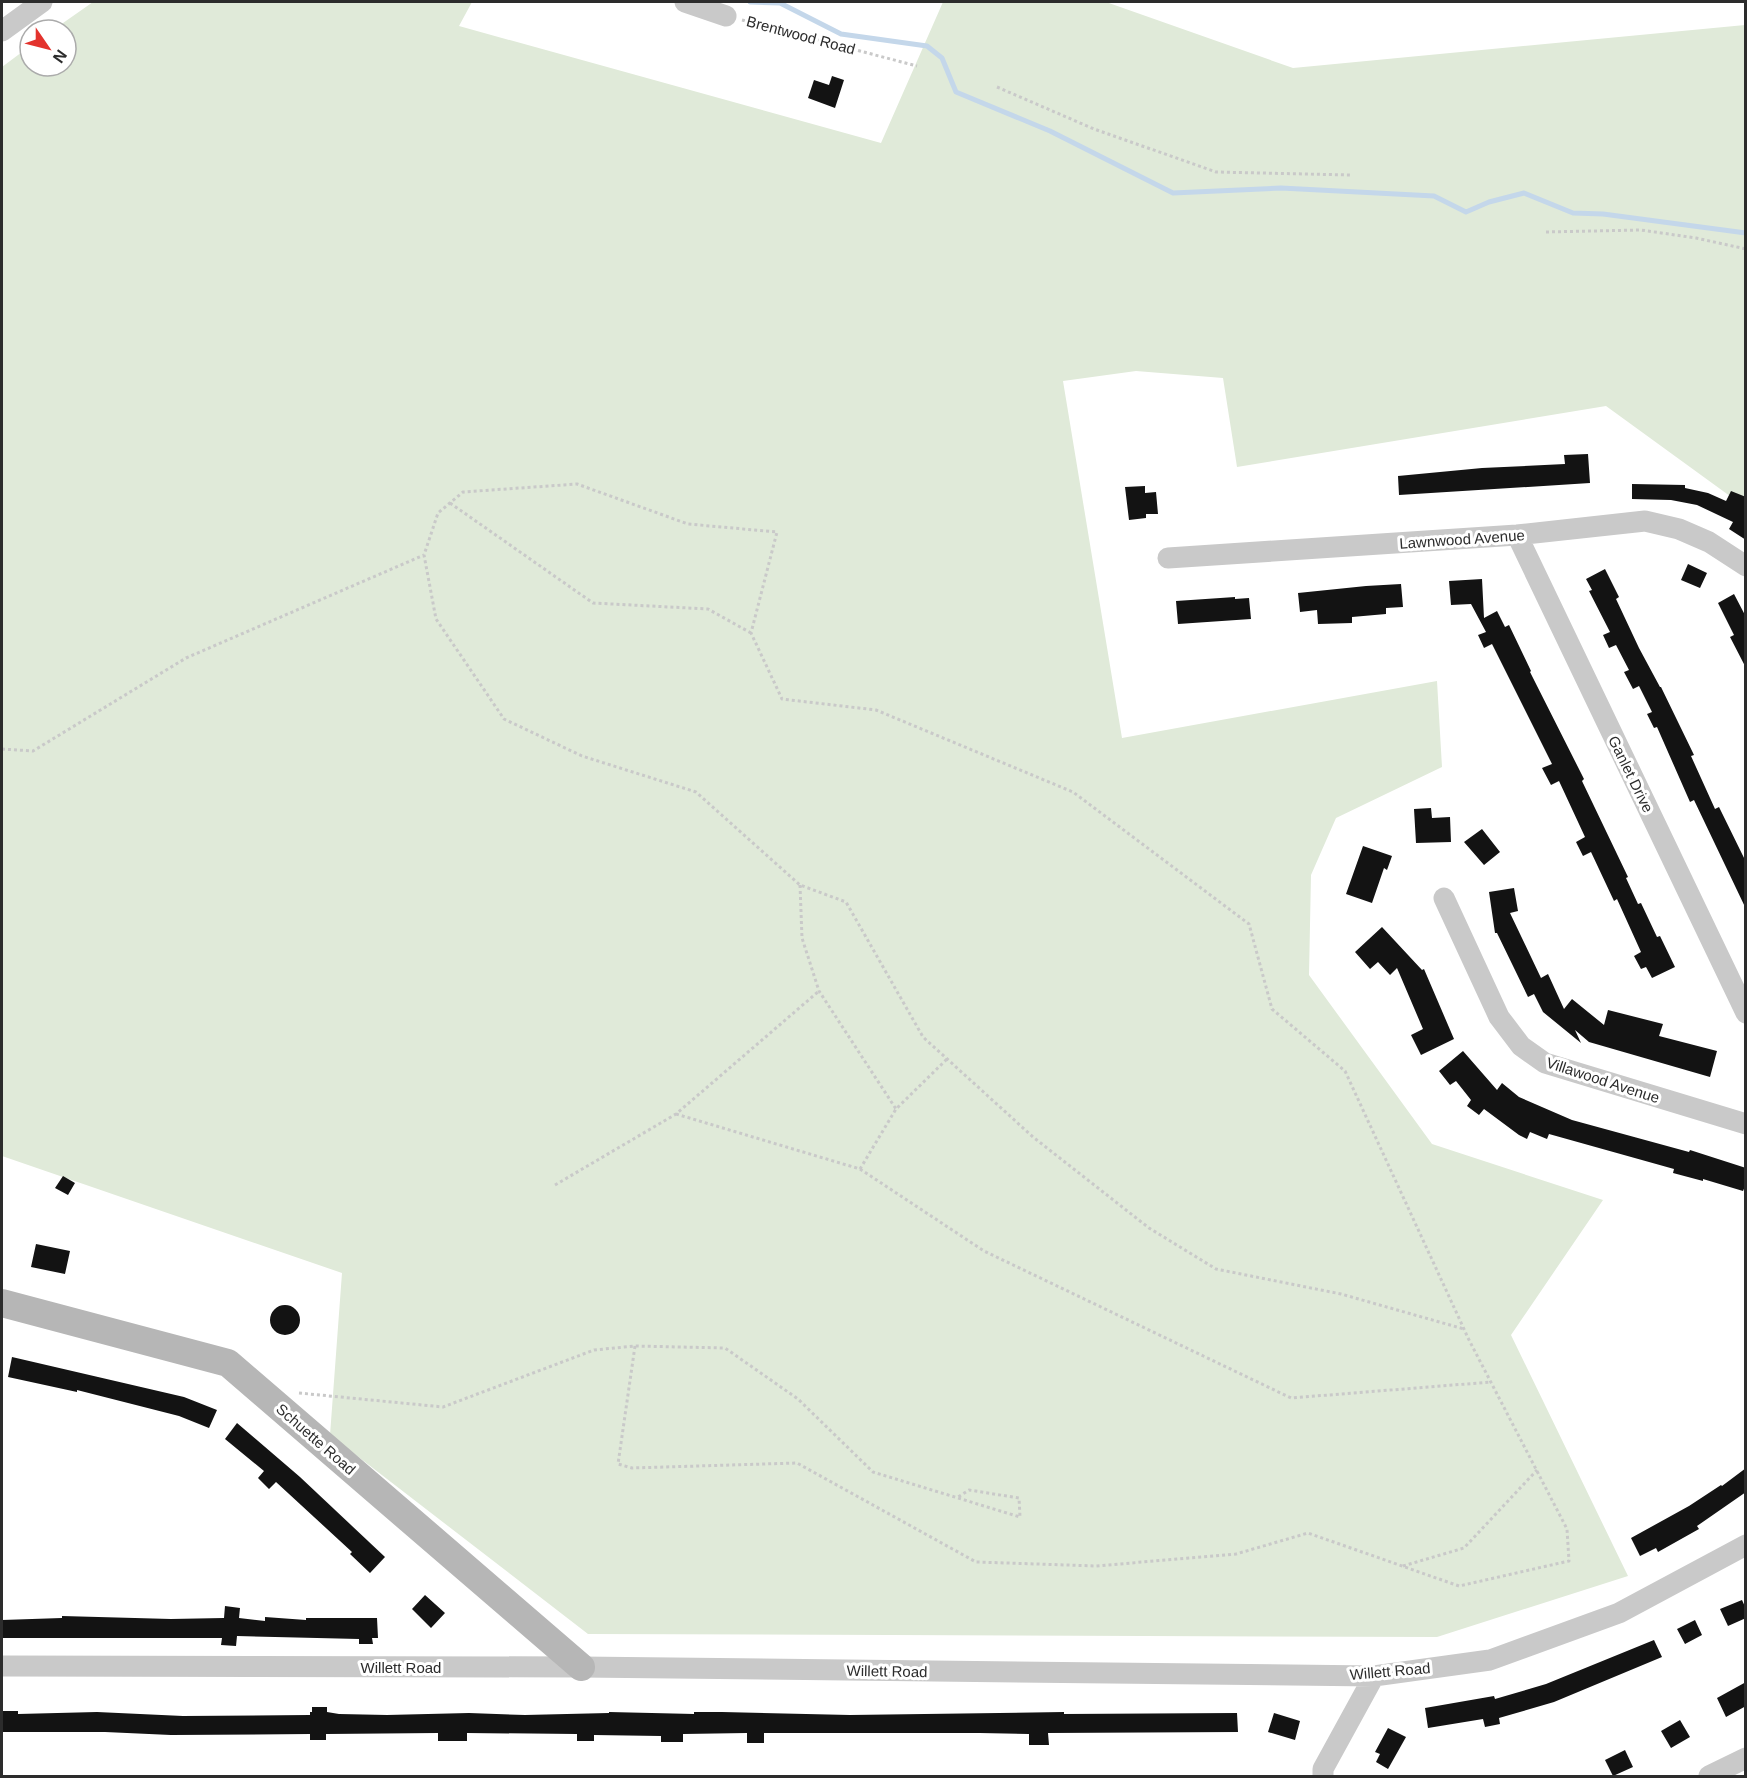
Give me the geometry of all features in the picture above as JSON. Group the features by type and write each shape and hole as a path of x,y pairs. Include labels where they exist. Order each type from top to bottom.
{"street":[{"path":"2,31 42,2"},
{"name":"Brentwood Road","path":"685,2 726,16"},
{"name":"Lawnwood Avenue","path":"1168,558 1517,536 1645,521 1679,529 1746,566"},
{"name":"Ganlet Drive","path":"1517,536 1746,1013"},
{"name":"Villawood Avenue","path":"1444,898 1498,1017 1521,1046 1545,1062 1746,1124"},
{"name":"Schuette Road","path":"2,1303 228,1363 581,1667"},
{"name":"Willett Road","path":"2,1666 581,1667 1374,1676 1490,1660 1619,1613 1746,1545"},
{"path":"1323,1776 1323,1768 1374,1676"},
{"path":"1709,1776 1746,1758"}],"path":[{"name":"Brentwood Road","path":"726,16 917,66"},
{"path":"997,87 1094,129 1216,172 1350,175"},
{"path":"1546,232 1641,230 1696,238 1746,249"},
{"path":"751,633 777,532 688,524 577,484 463,492 438,513 424,555 436,619 504,719 582,756 696,792 800,885 846,902 923,1038 1033,1137 1149,1228 1216,1269 1341,1294 1464,1329"},
{"path":"450,502 593,603 708,609 751,633 782,699 876,710 1073,792 1249,924 1272,1009 1345,1071 1464,1329 1567,1528 1569,1561 1459,1587 1308,1533 1236,1554 1096,1566 976,1562 797,1463 632,1468 618,1464 635,1346"},
{"path":"2,749 33,751 186,658 424,555"},
{"path":"800,885 802,938 819,991 896,1109"},
{"path":"555,1185 676,1114 819,991"},
{"path":"860,1169 896,1109 947,1059"},
{"path":"676,1114 860,1169 984,1251 1291,1398 1491,1382"},
{"path":"297,1393 443,1407 594,1350 635,1346 725,1348 798,1399 873,1472 1020,1517 1019,1498 969,1490 958,1497"},
{"path":"1402,1566 1464,1548 1537,1470"}],"green space":[{"path":"93,2 472,2 459,26 881,143 943,2 1106,2 1293,68 1745,25 1745,507 1606,406 1237,467 1223,378 1136,371 1063,381 1122,738 1437,681 1442,767 1336,818 1311,875 1309,975 1432,1144 1603,1200 1511,1335 1628,1576 1437,1637 588,1634 330,1435 342,1273 2,1156 2,67 18,55 18,78 78,78 78,18 70,18"}],"building":[{"path":"832,76 844,80 835,108 808,98 814,80 829,85"},
{"path":"1588,454 1590,483 1399,495 1398,476 1482,468 1565,464 1564,455"},
{"path":"1632,484 1685,485 1685,488 1708,493 1726,501 1731,491 1746,497 1746,540 1729,529 1733,522 1697,505 1671,500 1632,499"},
{"path":"1145,486 1145,493 1156,492 1158,514 1146,514 1146,518 1129,520 1125,487"},
{"path":"1688,564 1707,573 1700,588 1681,580"},
{"path":"1605,569 1639,648 1694,755 1691,756 1715,809 1719,807 1746,862 1746,909 1694,800 1690,802 1657,727 1654,728 1647,714 1652,712 1639,686 1633,689 1624,672 1629,670 1616,645 1609,648 1603,635 1610,632 1589,591 1592,590 1586,579"},
{"path":"1482,579 1484,618 1497,611 1505,627 1509,625 1584,779 1582,781 1628,877 1626,878 1638,904 1641,903 1657,937 1660,936 1675,967 1652,978 1646,967 1641,969 1634,956 1641,952 1617,899 1614,901 1591,852 1583,856 1576,842 1585,837 1559,781 1551,785 1542,768 1552,764 1492,644 1484,648 1478,635 1486,632 1471,604 1451,605 1449,581"},
{"path":"1401,584 1403,607 1386,608 1386,614 1352,617 1352,623 1318,624 1317,610 1300,612 1298,593"},
{"path":"1734,594 1746,617 1746,668 1730,637 1734,635 1718,603"},
{"path":"1235,597 1235,599 1249,598 1251,619 1178,624 1176,601"},
{"path":"1431,808 1432,818 1450,817 1451,842 1416,843 1414,809"},
{"path":"1482,829 1500,852 1484,865 1464,842"},
{"path":"1363,846 1392,856 1387,870 1384,868 1372,903 1346,894"},
{"path":"1514,888 1518,911 1510,913 1541,978 1548,974 1564,1009 1572,999 1604,1025 1608,1010 1663,1024 1659,1036 1717,1051 1710,1077 1589,1042 1575,1030 1581,1043 1543,1012 1534,994 1528,997 1495,933 1489,892"},
{"path":"1382,927 1422,970 1424,969 1454,1039 1421,1055 1411,1035 1423,1029 1397,968 1390,975 1378,962 1370,969 1355,952"},
{"path":"1463,1051 1497,1090 1502,1083 1519,1097 1572,1120 1689,1152 1690,1150 1746,1168 1746,1184 1743,1191 1673,1173 1674,1169 1549,1134 1547,1139 1530,1132 1527,1139 1484,1109 1479,1115 1467,1106 1471,1100 1456,1081 1450,1085 1439,1071"},
{"path":"63,1176 75,1183 68,1195 55,1188"},
{"path":"36,1244 70,1251 65,1274 31,1267"},
{"path":"285,1305 296,1309 300,1320 296,1331 285,1335 274,1331 270,1320 274,1309"},
{"path":"12,1357 184,1397 217,1410 209,1428 179,1416 77,1390 77,1392 8,1377"},
{"path":"237,1423 300,1477 385,1557 370,1573 350,1554 352,1552 276,1482 269,1489 258,1478 264,1471 225,1439"},
{"path":"1746,1468 1746,1492 1697,1526 1699,1529 1658,1552 1656,1548 1640,1556 1631,1538 1722,1486"},
{"path":"425,1595 445,1613 431,1628 412,1609"},
{"path":"1742,1600 1746,1609 1746,1618 1728,1626 1720,1609"},
{"path":"225,1606 240,1608 239,1618 265,1621 265,1617 306,1620 306,1618 377,1618 378,1638 372,1638 373,1644 359,1644 359,1639 237,1636 236,1646 221,1645 222,1638 2,1638 2,1620 62,1618 62,1616 224,1618"},
{"path":"1695,1620 1702,1635 1685,1644 1677,1629"},
{"path":"1654,1640 1662,1657 1554,1702 1499,1718 1500,1724 1485,1727 1483,1719 1428,1728 1425,1708 1494,1696 1495,1699 1546,1684"},
{"path":"1746,1682 1746,1706 1726,1717 1717,1698"},
{"path":"312,1707 327,1707 327,1712 339,1714 387,1715 469,1713 525,1715 609,1712 850,1715 1064,1712 1064,1714 1237,1713 1238,1732 1048,1733 1049,1745 1029,1745 1029,1734 980,1733 764,1733 764,1743 747,1743 747,1733 683,1734 683,1742 661,1742 661,1736 594,1735 594,1741 577,1741 577,1734 467,1733 467,1741 438,1741 438,1733 326,1734 326,1740 310,1740 310,1734 171,1735 105,1732 2,1732 2,1711 18,1711 18,1714 97,1712 183,1716 310,1715"},
{"path":"1274,1713 1300,1721 1295,1740 1268,1732"},
{"path":"1680,1720 1690,1737 1671,1748 1661,1731"},
{"path":"1388,1728 1406,1737 1388,1769 1376,1762 1380,1754 1375,1752"},
{"path":"1625,1750 1633,1767 1613,1776 1605,1760"}],"waterway":[{"path":"750,2 780,3 841,34 927,46 942,58 956,92 1050,131 1173,193 1281,188 1434,196 1466,212 1489,202 1524,193 1573,213 1603,214 1746,233"}]}
